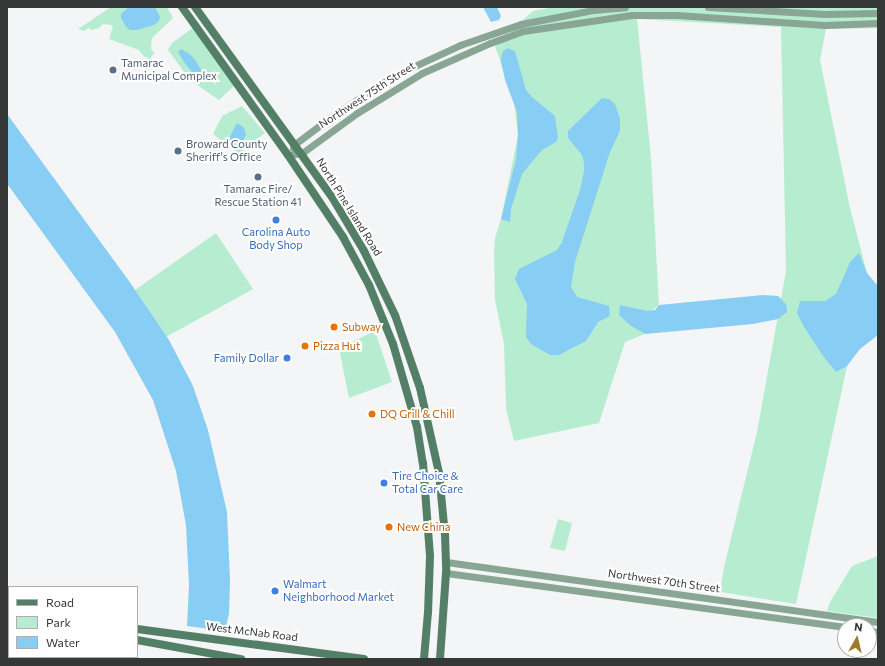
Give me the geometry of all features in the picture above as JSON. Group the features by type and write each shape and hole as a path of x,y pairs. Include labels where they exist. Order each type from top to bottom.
{"main road":[{"name":"North Pine Island Road","path":"182,7 323,204 357,262 380,311 404,376 417,427 423,463 428,518 430,570 424,659"},
{"name":"North Pine Island Road","path":"195,7 302,152 332,197 364,251 395,315 424,402 439,473 446,562 440,659"},
{"name":"West McNab Road","path":"138,629 364,659"},
{"path":"138,640 241,659"}],"street":[{"name":"Northwest 75th Street","path":"288,155 295,144 379,85 460,44 521,24 593,10 625,7"},
{"path":"708,7 825,14 878,13"},
{"name":"Northwest 75th Street","path":"288,155 302,152 357,113 412,78 464,54 523,31 632,15 677,15 825,25 878,23"},
{"name":"Northwest 70th Street","path":"446,562 878,622"},
{"path":"496,579 498,569"},
{"name":"Northwest 70th Street","path":"446,573 837,626"},
{"path":"536,585 538,575"},
{"path":"701,608 702,598"}],"green space":[{"path":"111,7 167,7 173,18 152,38 151,49 154,53 150,59 144,56 139,50 109,39 113,26 111,25 103,24 99,28 92,30 88,28 84,31 78,29"},
{"path":"554,7 878,7 878,28 826,29 820,60 850,208 867,273 796,604 720,592 724,567 757,432 786,271 781,27 637,19 651,158 659,305 631,326 645,334 625,342 599,423 514,441 506,409 504,344 495,300 494,253 495,238 501,219 518,135 514,102 495,46 533,11"},
{"path":"194,27 235,85 219,100 190,80 168,50 172,43"},
{"path":"242,106 265,133 239,154 213,134 222,116"},
{"path":"216,233 253,289 166,337 135,290"},
{"path":"375,331 392,382 349,398 339,348"},
{"path":"558,519 572,523 565,551 550,548"},
{"path":"878,556 878,618 827,611 830,602 852,566"}],"water":[{"path":"129,7 155,7 160,17 159,21 154,25 137,30 130,30 126,27 121,18 121,14"},
{"path":"483,7 497,7 501,16 499,20 491,22"},
{"path":"507,48 515,51 526,90 532,97 555,116 558,138 556,142 542,150 522,174 511,209 510,222 501,219 516,159 518,135 517,112 505,80 501,61 502,53"},
{"path":"181,49 190,54 196,61 204,75 204,79 202,80 196,77 184,62 178,52"},
{"path":"602,98 609,99 615,104 620,119 620,131 610,152 575,262 571,287 577,297 609,306 610,316 598,322 586,341 559,355 550,355 531,344 526,337 527,304 515,279 519,269 557,250 562,242 580,190 584,171 582,155 568,138 568,131"},
{"path":"7,114 129,281 169,340 193,386 208,430 227,512 230,580 229,614 225,631 187,626 189,585 186,525 176,471 153,400 115,332 8,185"},
{"path":"236,124 239,124 244,128 246,135 243,141 238,143 229,139"},
{"path":"859,253 867,273 878,286 878,335 860,349 847,366 836,372 823,356 804,327 797,313 800,301 825,301 836,294 850,262"},
{"path":"763,295 778,296 786,304 787,312 778,319 753,324 645,334 631,326 619,315 620,305 647,311 655,310 659,305"}],"place":[{"name":"Tamarac Municipal Complex","path":"113,70"},
{"name":"Broward County Sheriff's Office","path":"178,151"},
{"name":"Tamarac Fire/ Rescue Station 41","path":"258,177"},
{"name":"Carolina Auto Body Shop","path":"276,220"},
{"name":"Subway","path":"334,327"},
{"name":"Pizza Hut","path":"305,346"},
{"name":"Family Dollar","path":"287,358"},
{"name":"DQ Grill & Chill","path":"372,414"},
{"name":"Tire Choice & Total Car Care","path":"384,483"},
{"name":"New China","path":"389,527"},
{"name":"Walmart Neighborhood Market","path":"275,591"}]}
